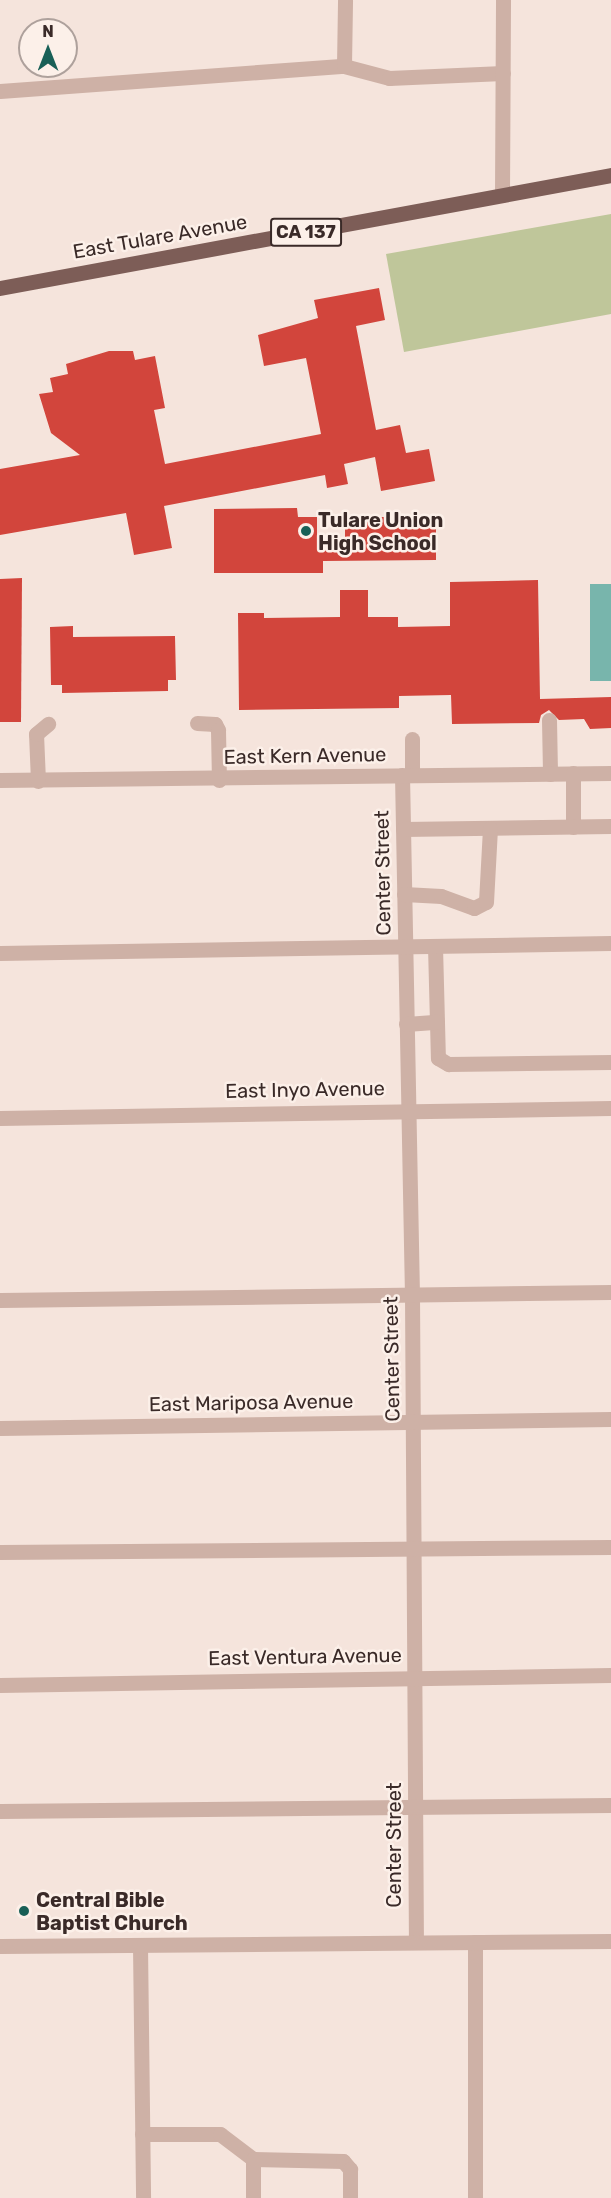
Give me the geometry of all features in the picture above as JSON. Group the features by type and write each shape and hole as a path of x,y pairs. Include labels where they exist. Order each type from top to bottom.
{"main road":[{"name":"East Tulare Avenue","path":"0,288 611,176"}],"street":[{"path":"345,0 345,66"},
{"path":"502,195 503,0"},
{"path":"0,92 345,66 389,78 503,73"},
{"path":"549,720 550,774"},
{"path":"197,723 215,724 218,730 219,780"},
{"path":"38,781 36,734 48,724"},
{"name":"Center Street","path":"412,739 403,829 414,1422 416,1942"},
{"path":"573,773 573,827"},
{"name":"East Kern Avenue","path":"0,780 219,780 611,773"},
{"path":"403,829 611,826"},
{"path":"404,894 441,896 474,908 486,902 490,828"},
{"path":"0,953 611,943"},
{"path":"435,946 438,1058 448,1064 611,1062"},
{"path":"406,1024 437,1022"},
{"name":"East Inyo Avenue","path":"0,1118 408,1109 611,1108"},
{"path":"0,1300 611,1292"},
{"name":"East Mariposa Avenue","path":"0,1428 611,1419"},
{"path":"0,1552 611,1547"},
{"name":"East Ventura Avenue","path":"0,1684 414,1676 611,1675"},
{"path":"0,1811 611,1805"},
{"path":"0,1946 611,1941"},
{"path":"475,1942 475,2198"},
{"path":"140,1945 143,2198"},
{"path":"142,2134 220,2134 253,2159 344,2161 350,2169 350,2198"},
{"path":"253,2159 253,2198"}],"green space":[{"path":"611,214 611,314 404,352 386,254"}],"water":[{"path":"590,584 611,584 611,681 590,681"}],"building":[{"path":"379,288 385,320 356,326 376,430 400,425 406,453 429,449 435,481 381,491 375,457 344,464 348,484 327,488 325,475 164,506 172,548 134,555 126,513 0,535 0,469 80,455 51,433 39,394 53,392 50,378 68,374 66,364 109,351 133,351 135,360 155,356 165,408 154,410 165,464 321,434 306,358 264,366 258,335 318,318 314,300"},
{"path":"297,508 298,517 317,517 317,544 345,544 345,517 436,517 436,560 323,561 323,573 214,573 214,509"},
{"path":"22,578 21,722 0,722 0,579"},
{"path":"538,580 540,699 611,697 611,728 590,729 584,719 559,720 549,710 541,715 539,723 452,724 451,695 399,696 399,708 239,710 238,613 264,613 264,618 340,617 340,590 368,590 368,617 398,617 398,627 450,626 450,582"},
{"path":"73,626 73,637 175,636 176,680 168,680 168,691 62,693 62,685 51,685 50,627"}],"place":[{"name":"Tulare Union High School","path":"306,531"},
{"name":"Central Bible Baptist Church","path":"24,1911"}]}
